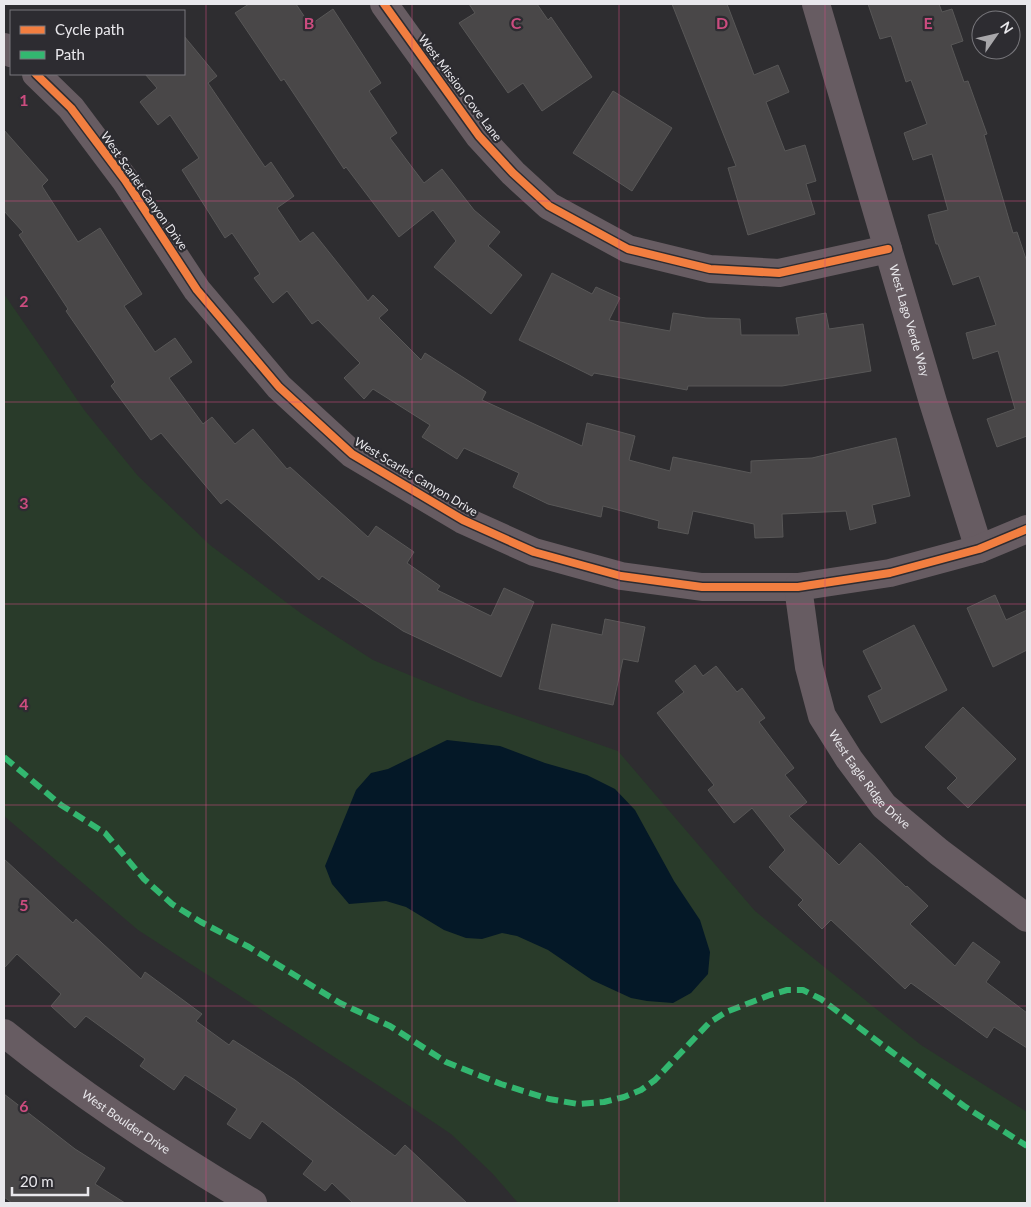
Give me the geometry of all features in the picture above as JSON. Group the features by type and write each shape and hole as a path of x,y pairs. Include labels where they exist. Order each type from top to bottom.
{"street":[{"name":"West Mission Cove Lane","path":"384,4 478,136 513,172 548,206 628,249 710,269 779,273 888,249"},
{"name":"West Lago Verde Way","path":"816,4 933,402 980,549"},
{"name":"West Scarlet Canyon Drive","path":"37,75 71,108 120,173 197,290 279,387 352,454 463,520 534,552 621,576 702,587 798,587 890,573 980,549 1027,529"},
{"name":"West Eagle Ridge Drive","path":"798,587 809,667 822,716 849,759 884,806 939,852 1027,918"},
{"name":"West Boulder Drive","path":"4,1034 98,1103 196,1169 253,1203"}],"green space":[{"path":"4,294 85,411 138,476 210,545 302,614 373,660 470,700 618,751 755,911 921,1045 1027,1112 1027,1203 518,1203 492,1173 451,1134 138,930 4,816"}],"water":[{"path":"447,740 500,746 545,763 587,775 615,789 635,810 674,881 700,920 710,952 708,974 691,993 673,1003 631,998 592,980 548,950 517,936 502,933 482,939 466,938 444,930 406,907 386,901 349,904 332,884 325,866 356,790 371,773 388,769"}],"building":[{"path":"249,4 296,4 310,25 333,9 381,83 369,91 397,133 390,138 424,183 442,169 474,210 500,232 488,246 522,275 491,314 434,267 456,241 433,210 399,237 346,167 344,169 284,79 281,81 235,13"},
{"path":"469,4 537,4 548,20 551,17 592,77 542,111 523,83 508,93 459,23 475,13"},
{"path":"672,4 727,4 754,75 778,65 789,92 766,102 785,151 805,145 816,181 806,184 815,214 748,235 728,168 736,166"},
{"path":"868,4 939,4 942,12 952,9 963,41 951,45 964,82 968,81 987,134 984,135 1013,233 1017,232 1027,262 1027,436 997,447 987,419 1015,409 998,351 973,359 966,333 996,325 979,276 953,285 938,244 936,244 928,215 948,210 932,154 913,160 904,133 927,124 911,80 906,82 891,36 880,39"},
{"path":"185,37 217,76 208,83 265,167 271,162 294,196 277,208 300,242 313,232 368,301 373,295 388,310 379,318 421,360 425,353 486,392 482,400 582,446 587,423 635,436 629,460 670,471 673,457 751,473 751,461 812,458 896,438 910,496 872,505 876,523 850,530 846,511 782,514 783,537 755,538 754,524 693,511 688,534 658,528 659,521 603,506 601,517 548,504 513,487 519,473 464,448 457,459 422,437 430,425 373,389 364,399 344,378 360,363 318,320 312,324 287,291 273,303 254,278 260,274 232,233 225,238 182,170 199,158 170,115 158,125 140,102 157,88 146,75 185,75"},
{"path":"613,91 672,128 632,191 573,153"},
{"path":"4,130 48,180 42,186 78,242 100,228 142,294 124,306 155,352 175,338 192,362 169,378 203,424 212,417 235,444 253,429 287,469 290,467 368,537 376,526 414,552 407,563 440,586 437,590 491,616 504,588 534,602 501,677 403,631 322,576 319,580 227,499 221,504 161,433 151,440 111,386 115,382 66,311 68,309 19,235 23,232 4,211"},
{"path":"552,273 592,294 596,287 620,298 609,320 670,331 673,313 706,318 740,319 741,335 799,335 796,318 826,313 829,329 863,324 871,371 782,386 688,386 687,390 594,373 592,376 519,340"},
{"path":"995,595 1006,620 1027,610 1027,650 993,667 967,608"},
{"path":"605,619 645,627 638,662 623,659 613,705 539,689 552,624 602,635"},
{"path":"914,625 947,690 881,723 868,696 882,689 863,651"},
{"path":"695,665 703,676 716,666 737,692 742,688 765,718 759,722 794,768 785,775 807,802 789,816 839,865 860,843 928,906 910,924 955,966 973,942 1000,962 986,982 1027,1013 1027,1048 994,1027 987,1038 911,983 905,989 831,920 822,929 798,905 803,900 769,867 785,850 752,808 734,823 708,790 714,785 657,713 684,692 675,681"},
{"path":"963,707 1016,759 968,808 947,788 957,778 925,747"},
{"path":"4,859 73,923 76,919 141,979 145,972 202,1014 196,1021 229,1045 233,1040 295,1080 395,1156 405,1145 467,1203 353,1203 332,1183 325,1191 303,1174 313,1161 262,1121 250,1139 227,1124 237,1109 185,1075 174,1090 140,1066 145,1059 86,1016 75,1028 51,1006 61,994 17,954 4,968"},
{"path":"4,1094 75,1149 105,1168 95,1184 125,1203 12,1203 4,1197"}],"marked path":[{"path":"4,757 61,805 105,833 144,879 172,904 201,922 249,947 340,1003 390,1026 446,1062 501,1084 549,1099 578,1104 604,1102 624,1097 641,1090 655,1080 709,1023 726,1012 787,990 803,990 821,999 964,1106 1027,1146"}],"cycle path":[{"path":"384,4 479,136 513,173 549,206 628,249 710,269 779,273 888,249"},
{"path":"37,75 71,108 125,180 197,290 279,387 352,454 463,520 534,552 621,576 702,587 798,587 890,573 979,549 1027,529"}]}
